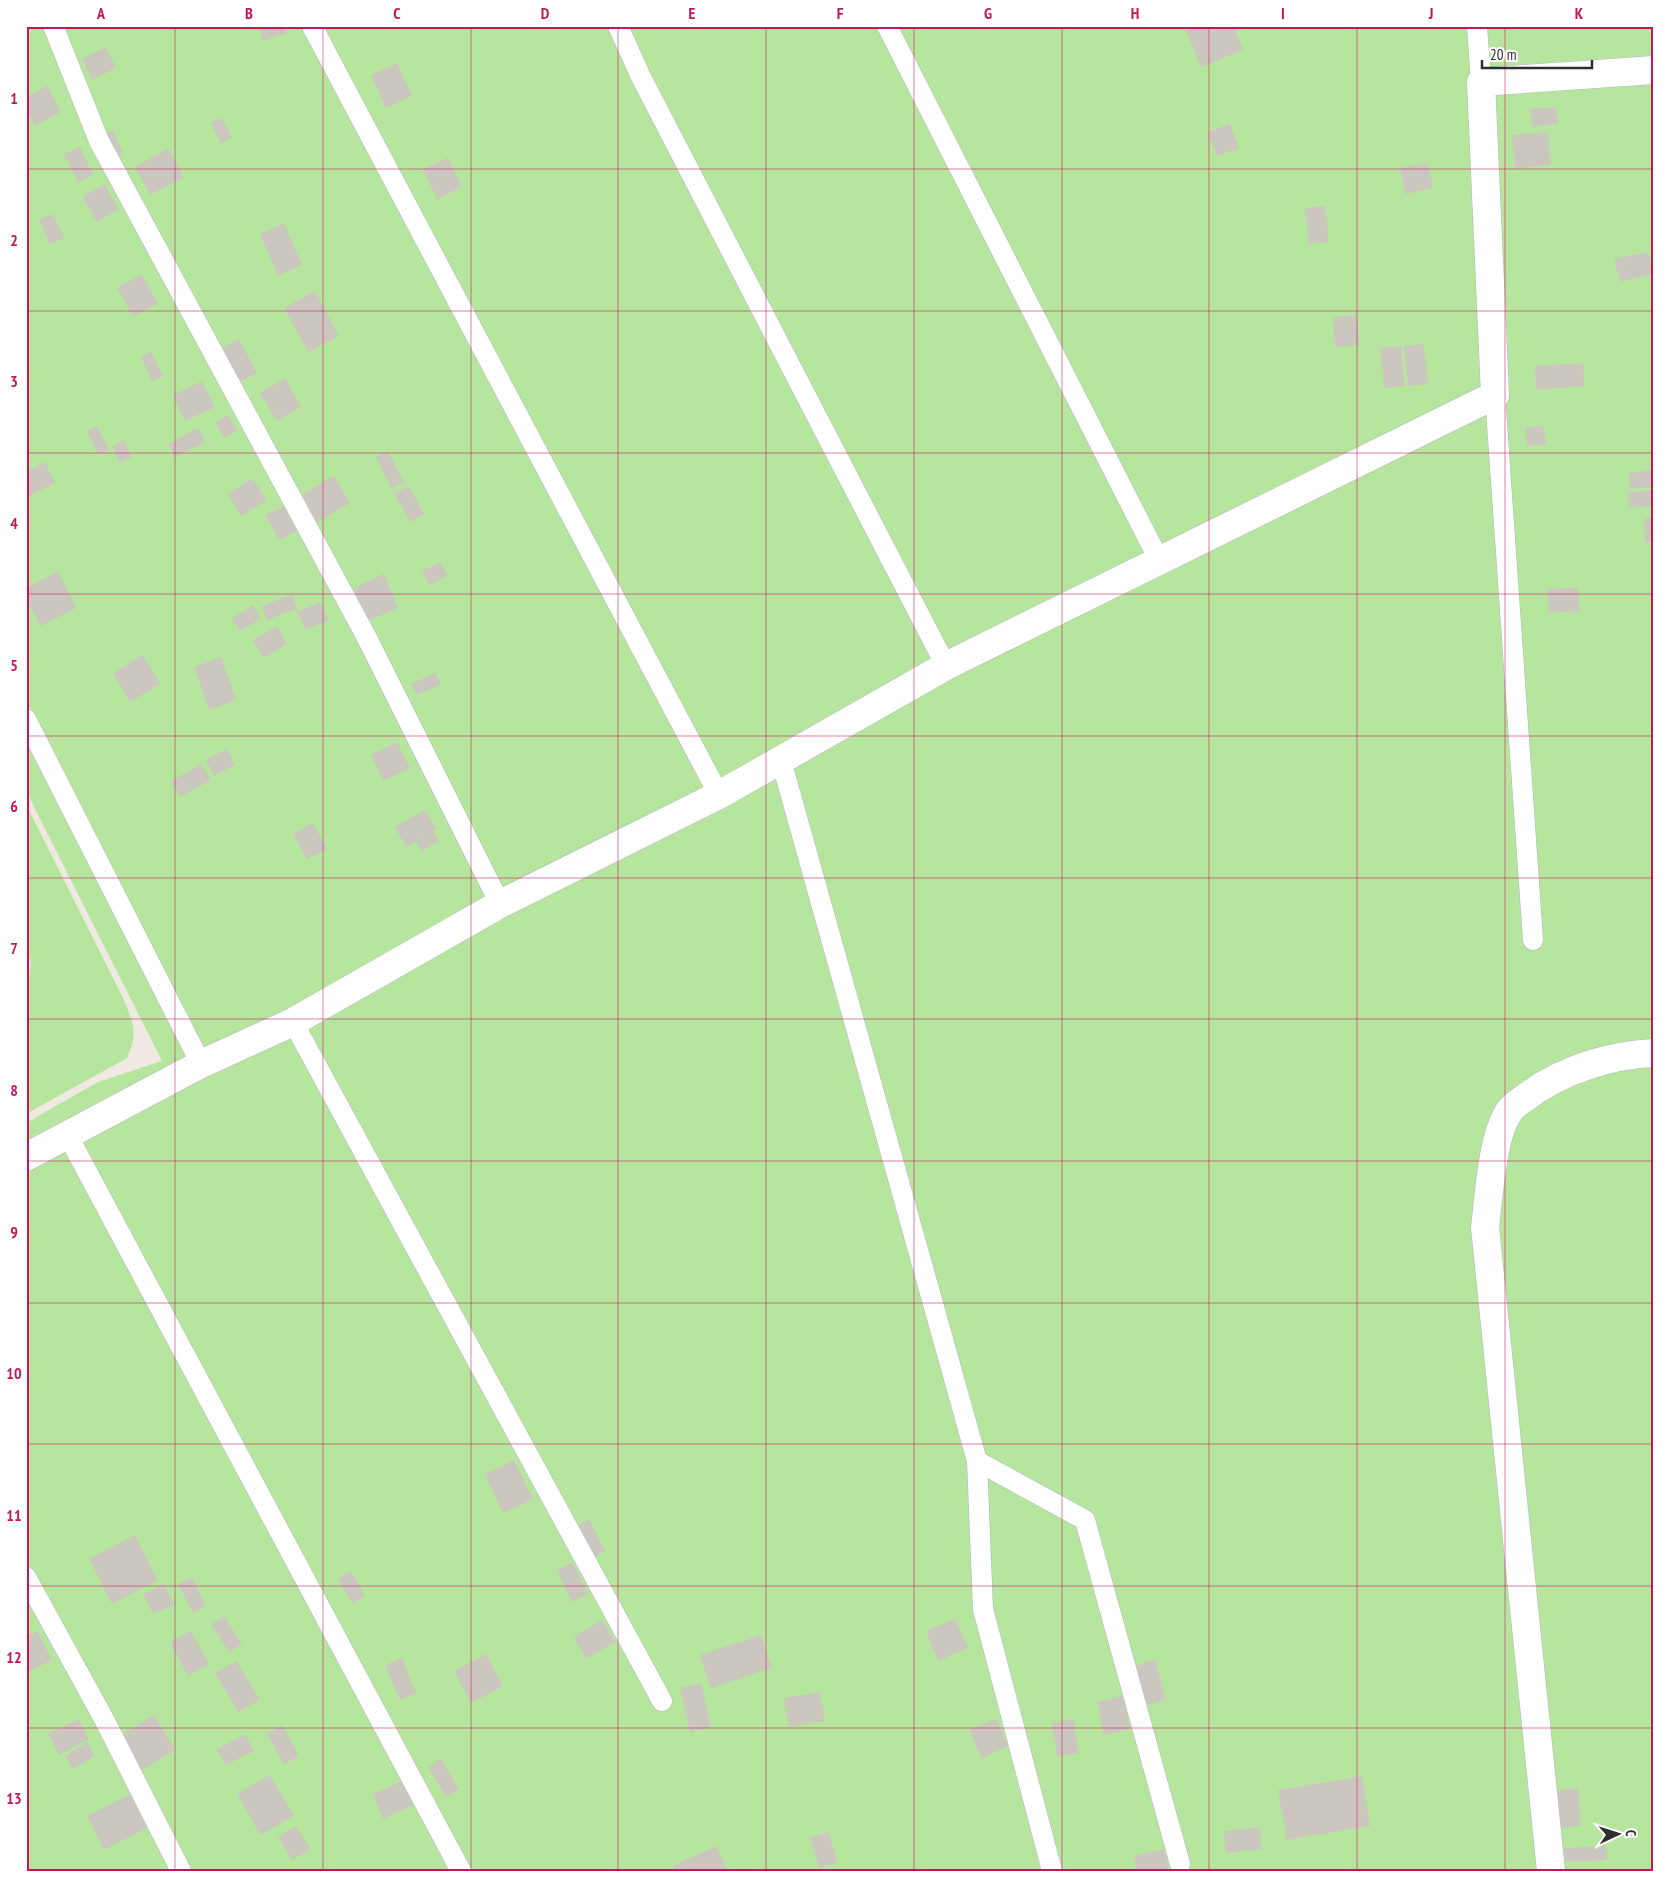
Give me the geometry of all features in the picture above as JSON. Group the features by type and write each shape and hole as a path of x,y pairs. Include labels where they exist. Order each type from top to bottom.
{"street":[{"path":"26,1157 66,1134 201,1064 293,1022 500,904 719,795 946,666 1495,395 1481,82 1654,70"},
{"path":"1550,1871 1486,1227 1495,1145 1510,1109 1543,1084 1589,1064 1639,1054 1654,1053"}],"lane":[{"path":"312,26 719,795"},
{"path":"618,26 646,86 946,666"},
{"path":"887,26 1159,560"},
{"path":"1477,26 1481,82"},
{"path":"54,28 99,141 367,638 500,904"},
{"path":"1495,395 1533,940"},
{"path":"26,719 201,1064"},
{"path":"781,760 976,1461 983,1609 1052,1871"},
{"path":"293,1022 662,1701"},
{"path":"66,1134 461,1871"},
{"path":"976,1461 1085,1520 1180,1864"},
{"path":"26,1577 104,1719 181,1871"}],"green space":[{"path":"26,26 1654,26 1654,1871 26,1871 26,1123 98,1082 162,1061 26,791"},
{"path":"26,804 123,998 132,1021 134,1034 127,1058 26,1114 26,1001 31,963 26,948"}],"building":[{"path":"259,26 285,26 287,33 263,41"},
{"path":"1184,26 1234,26 1243,50 1201,67"},
{"path":"106,47 116,68 92,80 82,59"},
{"path":"397,63 412,96 386,108 371,75"},
{"path":"47,86 61,112 35,126 26,109 26,97"},
{"path":"1556,107 1558,124 1532,127 1530,109"},
{"path":"222,118 232,138 221,143 211,123"},
{"path":"1230,124 1239,148 1217,156 1207,132"},
{"path":"113,130 123,153 114,157 103,134"},
{"path":"1548,132 1551,165 1515,169 1512,135"},
{"path":"80,147 93,175 78,182 64,154"},
{"path":"168,148 184,177 150,195 135,167"},
{"path":"448,158 462,187 437,199 423,169"},
{"path":"1428,163 1433,188 1405,194 1400,168"},
{"path":"104,184 119,209 97,222 82,197"},
{"path":"1325,206 1329,242 1309,244 1305,208"},
{"path":"53,214 64,238 50,244 39,220"},
{"path":"284,223 302,265 278,276 260,234"},
{"path":"1648,252 1653,274 1620,282 1614,259"},
{"path":"141,274 158,303 133,317 117,288"},
{"path":"315,291 339,336 308,352 284,308"},
{"path":"1357,315 1359,345 1335,347 1333,317"},
{"path":"239,339 257,373 238,383 220,349"},
{"path":"1424,344 1428,384 1408,386 1404,346"},
{"path":"1401,346 1405,386 1384,388 1380,348"},
{"path":"151,352 163,376 152,381 141,357"},
{"path":"1583,363 1585,386 1536,390 1535,366"},
{"path":"285,378 301,407 277,421 260,393"},
{"path":"202,381 215,407 185,421 173,395"},
{"path":"228,415 237,431 224,438 215,422"},
{"path":"97,426 109,450 98,455 87,431"},
{"path":"1544,426 1546,445 1527,446 1525,427"},
{"path":"198,428 205,442 175,457 168,444"},
{"path":"124,440 132,457 120,463 112,447"},
{"path":"388,451 404,482 391,488 376,457"},
{"path":"45,462 55,483 26,498 26,472"},
{"path":"1654,470 1654,487 1630,489 1629,473"},
{"path":"334,476 350,503 317,522 301,495"},
{"path":"252,478 267,500 241,516 228,494"},
{"path":"409,486 424,514 410,522 394,493"},
{"path":"1654,490 1654,506 1629,508 1628,492"},
{"path":"284,506 297,531 279,540 265,515"},
{"path":"1654,518 1654,541 1645,542 1644,519"},
{"path":"441,562 448,576 429,585 422,571"},
{"path":"58,571 76,608 41,626 26,598 26,588"},
{"path":"384,574 398,608 368,621 353,588"},
{"path":"1578,588 1580,611 1549,613 1547,589"},
{"path":"292,594 297,609 267,620 262,606"},
{"path":"320,602 329,620 306,630 297,612"},
{"path":"253,605 261,619 240,631 232,618"},
{"path":"277,626 287,644 263,658 253,640"},
{"path":"143,655 160,684 130,702 113,673"},
{"path":"221,657 236,700 209,710 194,667"},
{"path":"435,673 441,684 417,695 411,684"},
{"path":"397,742 410,768 383,781 371,755"},
{"path":"227,749 235,765 214,776 206,760"},
{"path":"201,764 211,780 180,797 171,781"},
{"path":"425,810 437,830 433,831 439,841 422,851 416,842 429,834 406,847 395,827"},
{"path":"313,823 327,849 307,859 293,834"},
{"path":"514,1460 533,1499 503,1513 485,1474"},
{"path":"589,1520 605,1551 593,1558 577,1526"},
{"path":"135,1535 158,1580 112,1604 89,1559"},
{"path":"573,1563 588,1594 572,1602 557,1570"},
{"path":"351,1571 365,1596 352,1603 338,1579"},
{"path":"192,1577 206,1606 193,1613 178,1584"},
{"path":"164,1584 174,1605 153,1614 143,1594"},
{"path":"224,1616 242,1644 229,1652 211,1624"},
{"path":"955,1619 968,1648 938,1661 926,1631"},
{"path":"602,1620 615,1642 586,1659 574,1637"},
{"path":"37,1631 52,1660 26,1673 26,1636"},
{"path":"191,1631 209,1664 188,1676 170,1642"},
{"path":"761,1635 772,1668 711,1688 700,1655"},
{"path":"486,1654 503,1686 471,1703 454,1671"},
{"path":"402,1658 416,1693 400,1700 385,1665"},
{"path":"1155,1660 1166,1700 1145,1706 1133,1666"},
{"path":"237,1661 260,1700 238,1712 215,1673"},
{"path":"701,1683 711,1727 690,1732 680,1688"},
{"path":"819,1692 825,1721 789,1727 784,1698"},
{"path":"1123,1696 1130,1729 1104,1735 1097,1702"},
{"path":"154,1715 175,1750 142,1770 121,1735"},
{"path":"79,1719 89,1739 59,1755 48,1734"},
{"path":"996,1719 1008,1746 982,1758 969,1730"},
{"path":"1073,1719 1079,1753 1057,1757 1052,1723"},
{"path":"282,1725 299,1756 284,1764 267,1734"},
{"path":"245,1734 254,1751 226,1765 217,1749"},
{"path":"87,1742 95,1756 72,1769 65,1756"},
{"path":"441,1759 459,1789 446,1797 428,1767"},
{"path":"270,1775 294,1816 260,1835 237,1794"},
{"path":"1362,1776 1370,1826 1287,1840 1278,1790"},
{"path":"402,1781 413,1805 383,1819 373,1794"},
{"path":"1578,1788 1581,1826 1558,1828 1554,1791"},
{"path":"131,1794 147,1828 104,1850 87,1816"},
{"path":"296,1826 310,1849 292,1860 278,1837"},
{"path":"1260,1827 1262,1849 1226,1853 1224,1831"},
{"path":"829,1832 837,1863 819,1868 810,1837"},
{"path":"717,1846 727,1871 676,1871 674,1865"},
{"path":"1606,1846 1607,1860 1565,1862 1564,1848"},
{"path":"1164,1849 1169,1871 1137,1871 1134,1856"}]}
